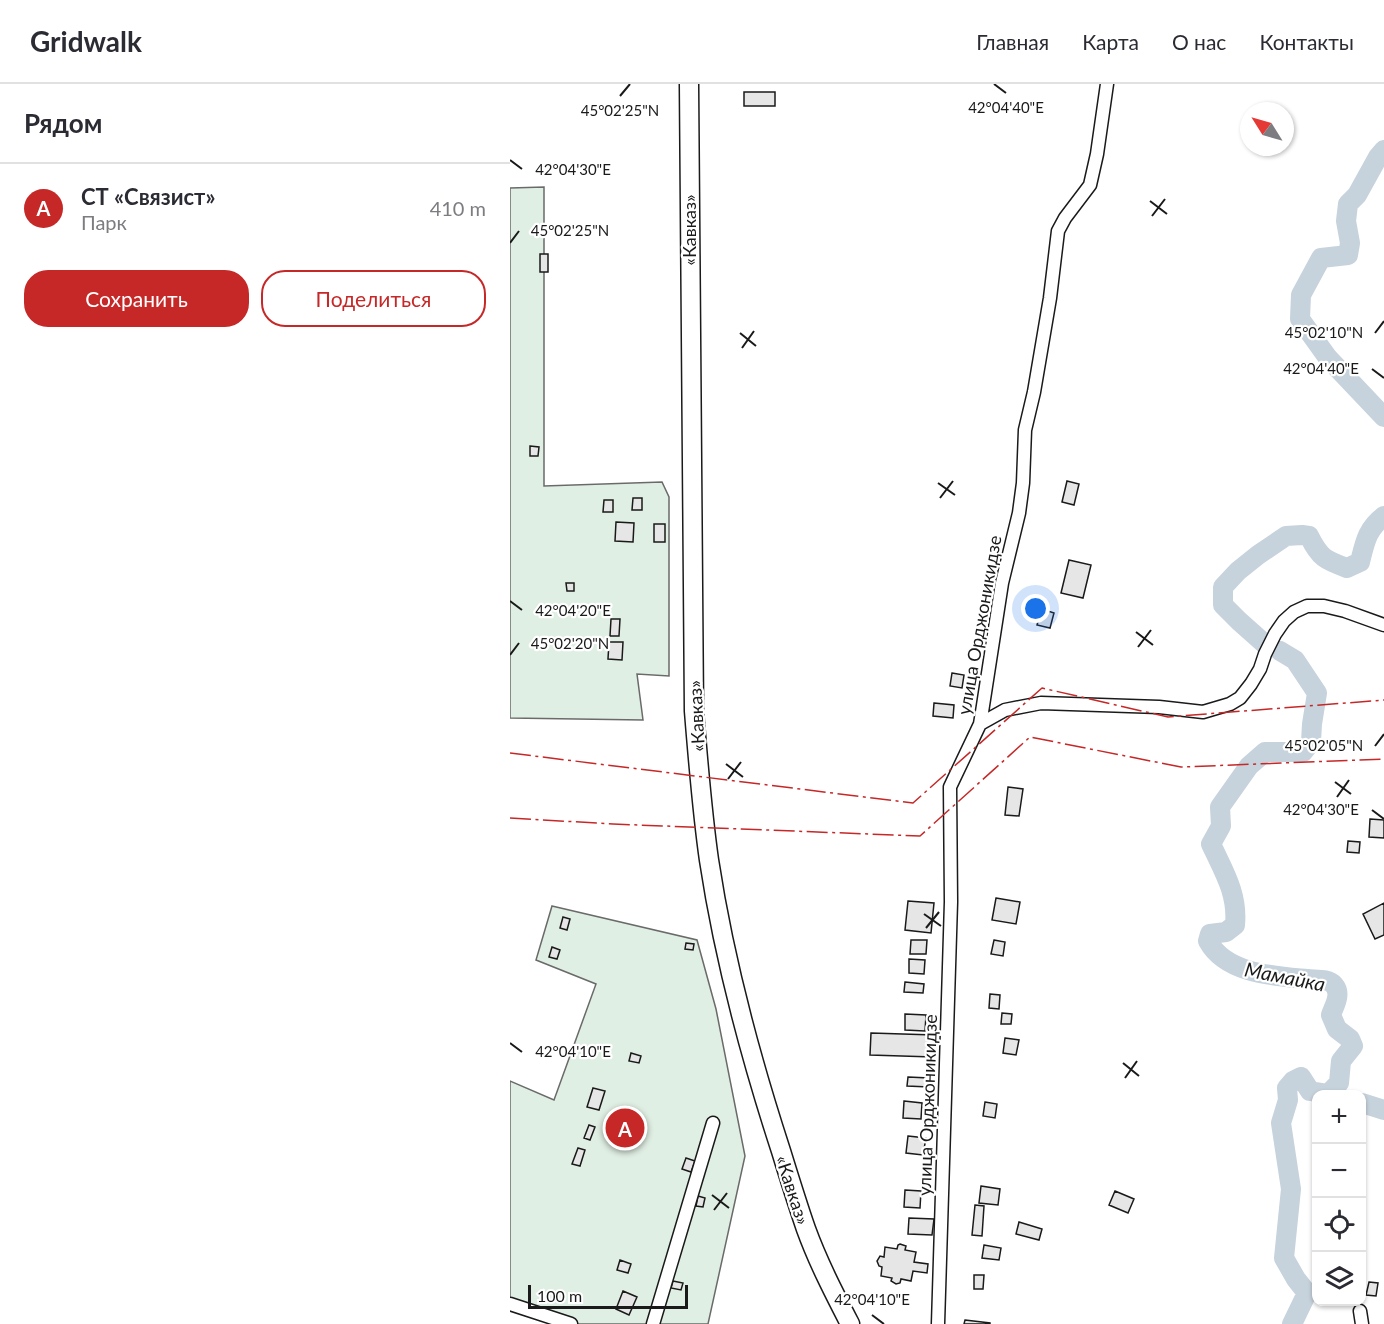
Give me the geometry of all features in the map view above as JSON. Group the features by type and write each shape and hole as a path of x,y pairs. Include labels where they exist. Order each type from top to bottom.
{"highway":[{"name":"«Кавказ»","path":"688,84 694,711 709,861 739,1010 763,1096 806,1230 850,1324"}],"street":[{"name":"улица Орджоникидзе","path":"938,1324 951,902 950,787 980,724 1002,584 1019,513 1023,483 1025,430 1050,298 1058,231 1090,185 1107,84"},
{"path":"980,724 1005,710 1041,703 1203,712 1230,704 1240,698 1260,669 1275,634 1294,612 1307,606 1324,606 1384,625"},
{"path":"653,1324 713,1123"},
{"path":"510,1304 544,1320 571,1324"}],"green space":[{"path":"544,187 544,486 662,482 669,497 669,676 637,674 643,720 510,718 510,188"},
{"path":"552,906 697,940 716,1009 745,1156 708,1324 576,1324 510,1305 510,1081 554,1100 596,984 536,960"}],"building":[{"path":"744,92 775,92 775,106 744,106"},
{"path":"540,254 548,254 548,272 540,272"},
{"path":"530,446 539,447 538,456 530,456"},
{"path":"1067,481 1079,484 1074,505 1062,502"},
{"path":"633,498 642,498 642,510 632,510"},
{"path":"604,500 613,500 613,512 603,512"},
{"path":"616,522 634,523 633,542 615,541"},
{"path":"654,524 665,524 665,542 654,542"},
{"path":"1069,560 1091,565 1083,598 1061,593"},
{"path":"566,583 574,583 574,591 567,591"},
{"path":"1042,609 1054,613 1050,628 1037,625"},
{"path":"611,619 620,619 619,636 610,636"},
{"path":"609,642 623,642 622,660 608,659"},
{"path":"952,673 964,675 962,688 950,686"},
{"path":"934,703 954,705 953,718 933,716"},
{"path":"1008,787 1023,789 1019,816 1005,815"},
{"path":"1370,819 1384,820 1384,838 1369,837"},
{"path":"1348,841 1360,842 1359,853 1347,852"},
{"path":"996,898 1020,902 1016,924 992,920"},
{"path":"908,901 934,903 931,933 905,930"},
{"path":"1384,903 1384,935 1375,939 1363,914"},
{"path":"563,917 570,919 567,930 560,928"},
{"path":"911,940 927,940 926,954 910,954"},
{"path":"994,940 1005,942 1003,956 991,954"},
{"path":"686,943 694,944 693,950 685,949"},
{"path":"552,947 560,950 557,959 549,957"},
{"path":"909,959 925,960 924,974 909,973"},
{"path":"905,982 924,984 923,993 904,992"},
{"path":"990,994 1000,995 999,1009 989,1008"},
{"path":"1002,1013 1012,1014 1011,1024 1001,1024"},
{"path":"905,1014 926,1015 925,1031 905,1030"},
{"path":"871,1033 934,1035 933,1057 870,1055"},
{"path":"1005,1038 1019,1040 1016,1055 1003,1053"},
{"path":"631,1053 641,1056 639,1063 629,1061"},
{"path":"908,1077 929,1078 929,1087 907,1086"},
{"path":"593,1088 605,1091 599,1110 587,1107"},
{"path":"904,1101 922,1103 921,1119 903,1118"},
{"path":"985,1102 997,1104 995,1118 983,1116"},
{"path":"613,1111 623,1114 620,1125 610,1122"},
{"path":"589,1125 595,1127 590,1140 584,1138"},
{"path":"908,1136 926,1138 923,1155 906,1153"},
{"path":"578,1148 585,1150 580,1166 572,1164"},
{"path":"686,1158 695,1161 691,1172 682,1169"},
{"path":"981,1186 1000,1189 998,1205 979,1203"},
{"path":"905,1190 921,1191 920,1208 904,1207"},
{"path":"1115,1191 1134,1199 1128,1213 1109,1205"},
{"path":"698,1196 705,1198 703,1207 696,1206"},
{"path":"975,1205 984,1206 982,1236 972,1235"},
{"path":"909,1218 934,1219 932,1235 908,1234"},
{"path":"1019,1222 1042,1229 1039,1240 1016,1234"},
{"path":"900,1244 906,1246 905,1250 916,1252 914,1262 928,1264 927,1273 913,1271 911,1281 901,1279 900,1283 896,1284 891,1281 892,1278 881,1276 882,1267 877,1261 880,1256 884,1257 885,1247 897,1249"},
{"path":"984,1245 1001,1248 999,1260 982,1258"},
{"path":"620,1260 631,1264 628,1273 617,1270"},
{"path":"974,1275 984,1275 983,1289 974,1289"},
{"path":"673,1281 683,1283 681,1290 671,1288"},
{"path":"1369,1282 1378,1283 1376,1296 1366,1295"},
{"path":"623,1291 637,1297 629,1315 616,1309"},
{"path":"965,1320 990,1323 990,1324 964,1324"}],"waterway":[{"name":"Мамайка","path":"1384,150 1357,195 1348,204 1346,221 1350,243 1348,255 1321,258 1301,295 1300,319 1328,358 1384,417"},
{"name":"Мамайка","path":"1266,645 1223,605 1223,587 1238,571 1286,536 1309,536 1316,549 1324,557 1347,568 1360,562 1370,531 1384,516"},
{"name":"Мамайка","path":"1280,651 1295,660 1317,693 1311,742 1303,752 1265,752 1249,766 1220,807 1221,826 1211,844 1232,893 1235,925 1226,932 1210,934 1208,941 1216,952 1239,967 1266,974 1329,981 1337,992 1331,1015 1337,1029 1350,1039 1353,1046 1341,1061 1339,1083 1328,1094 1310,1091 1301,1077 1287,1088 1288,1100 1281,1123 1291,1189 1284,1258 1307,1293 1292,1324"},
{"path":"1366,1104 1384,1110"}],"power":[{"path":"510,753 913,803 1042,688 1168,717 1384,700"},
{"path":"510,818 920,836 1030,737 1181,767 1384,759"}],"place":[{"name":"СТ «Связист»","path":"625,1128"}]}
